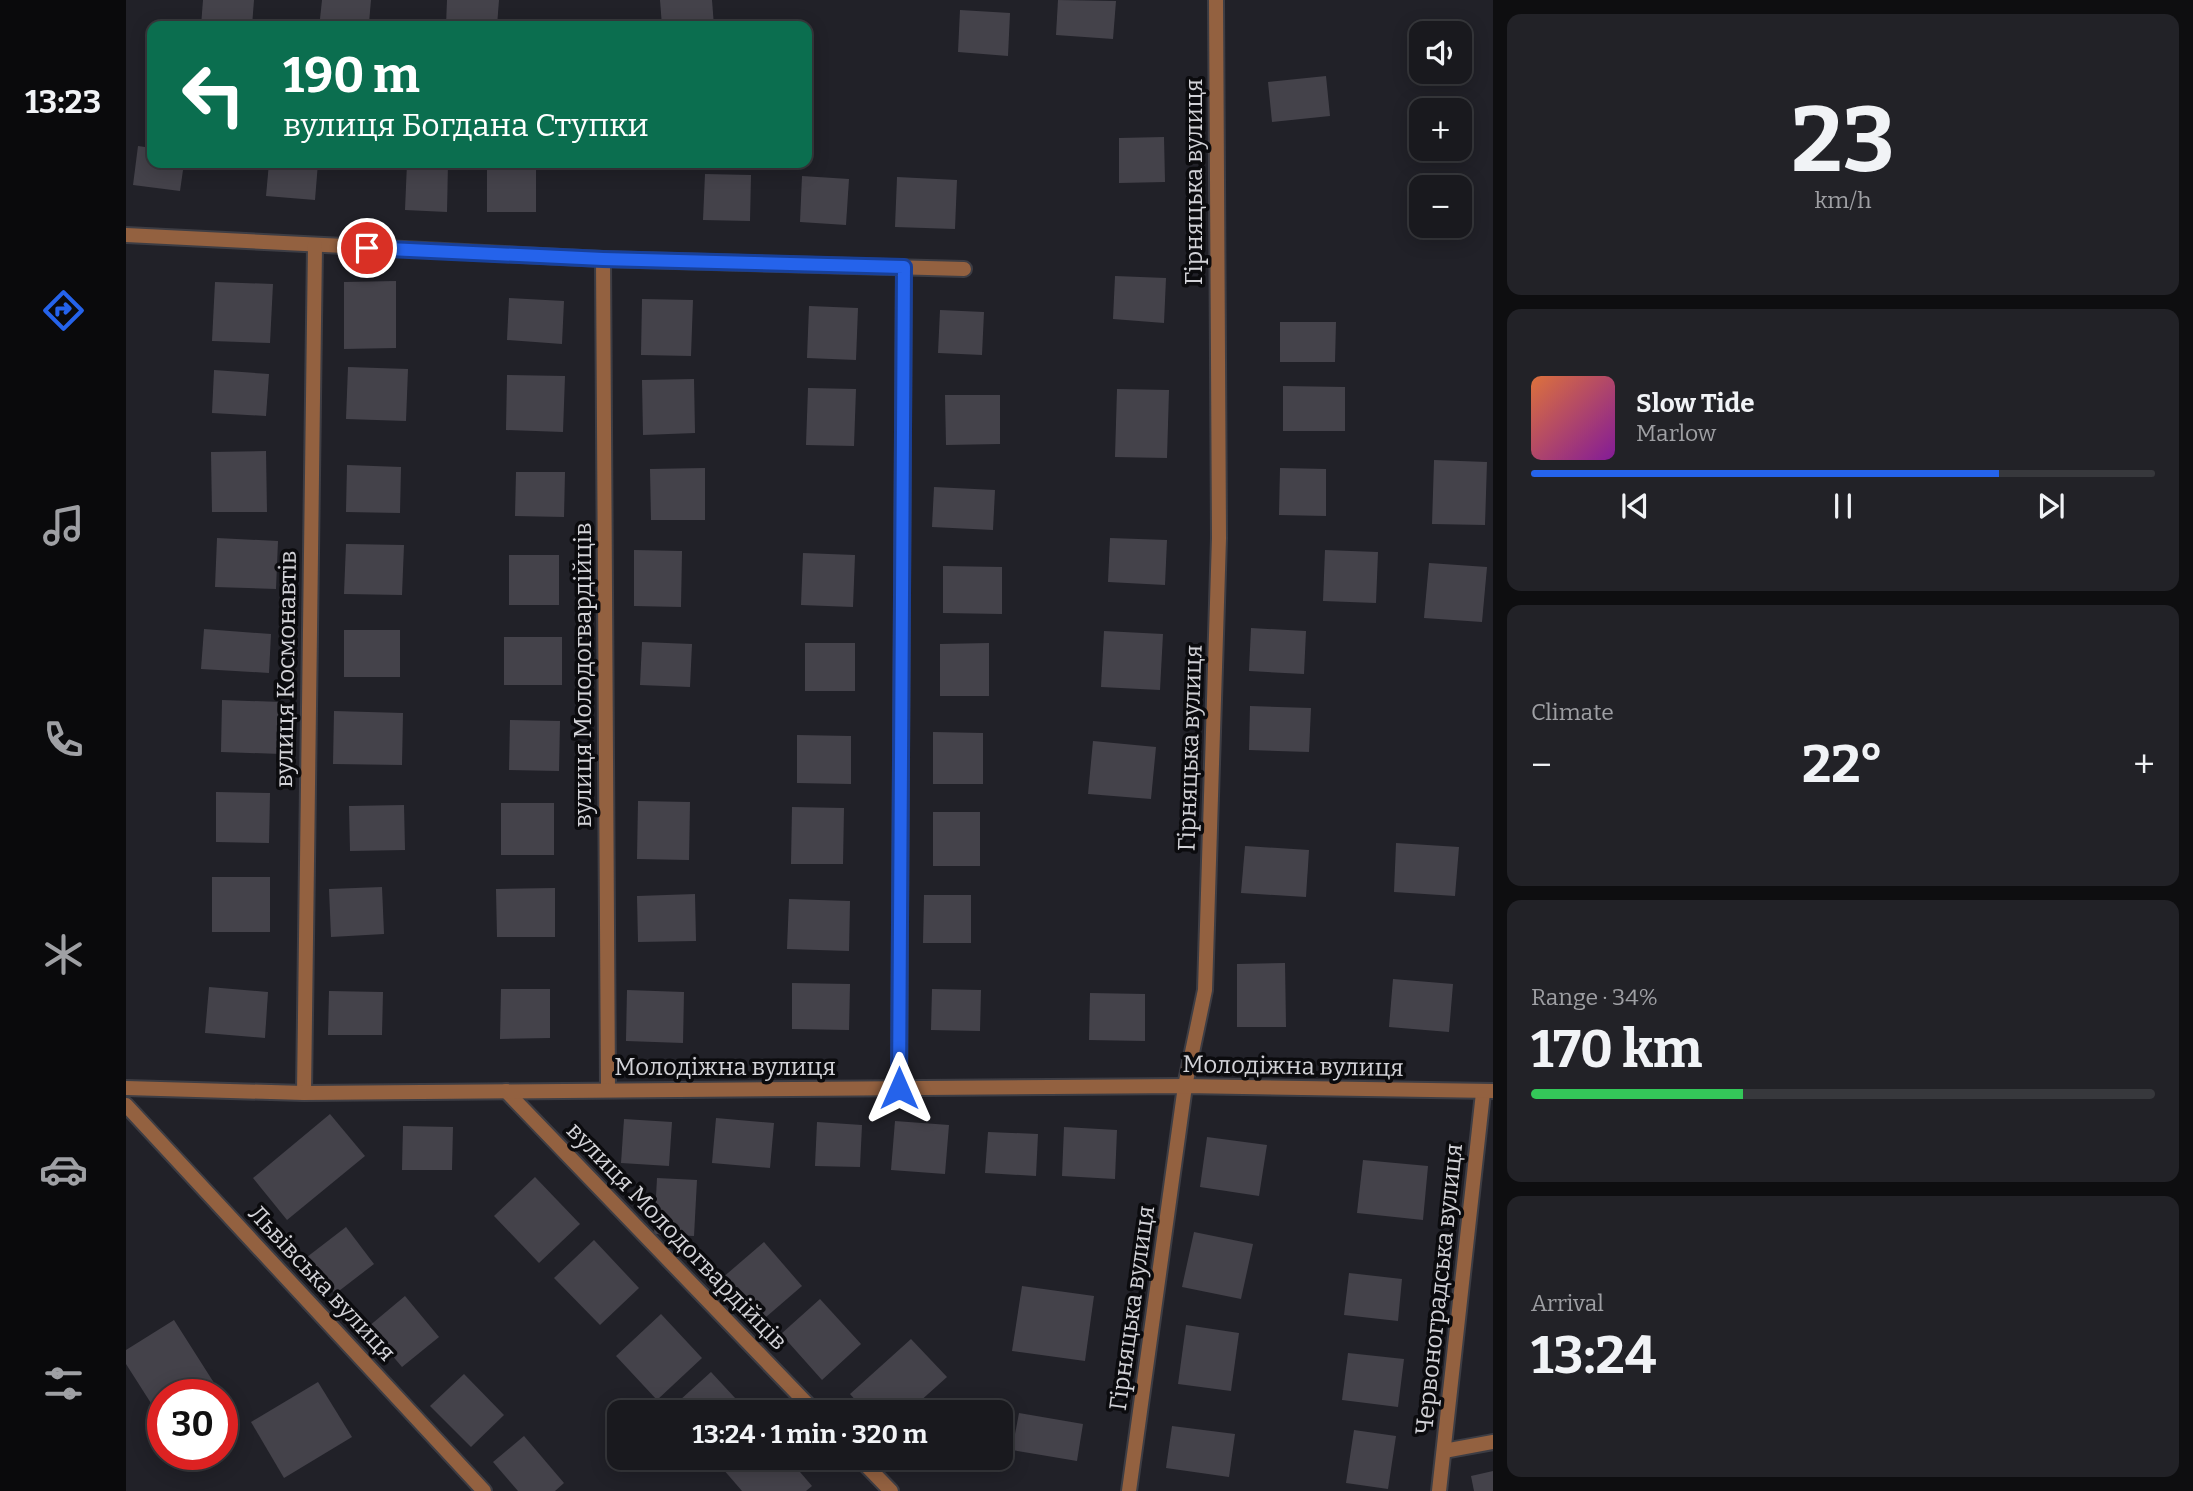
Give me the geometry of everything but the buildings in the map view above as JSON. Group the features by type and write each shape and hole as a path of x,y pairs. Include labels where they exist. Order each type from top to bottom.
{"street":[{"name":"Гірняцька вулиця","path":"1129,1491 1185,1086 1205,990 1219,538 1216,0"},
{"path":"126,235 603,259 964,269"},
{"name":"вулиця Космонавтів","path":"303,1093 315,246"},
{"name":"вулиця Молодогвардійців","path":"603,259 608,1090"},
{"path":"899,1088 904,267"},
{"name":"Молодіжна вулиця","path":"126,1088 303,1093 1185,1086 1488,1092"},
{"name":"вулиця Молодогвардійців","path":"506,1091 803,1400"},
{"name":"Червоноградська вулиця","path":"1439,1491 1488,1092"},
{"name":"Львівська вулиця","path":"126,1105 484,1491"},
{"path":"1444,1451 1493,1442"},
{"path":"871,1470 891,1491"}],"route":[{"path":"367,248 603,259 904,267 899,1088"}]}
